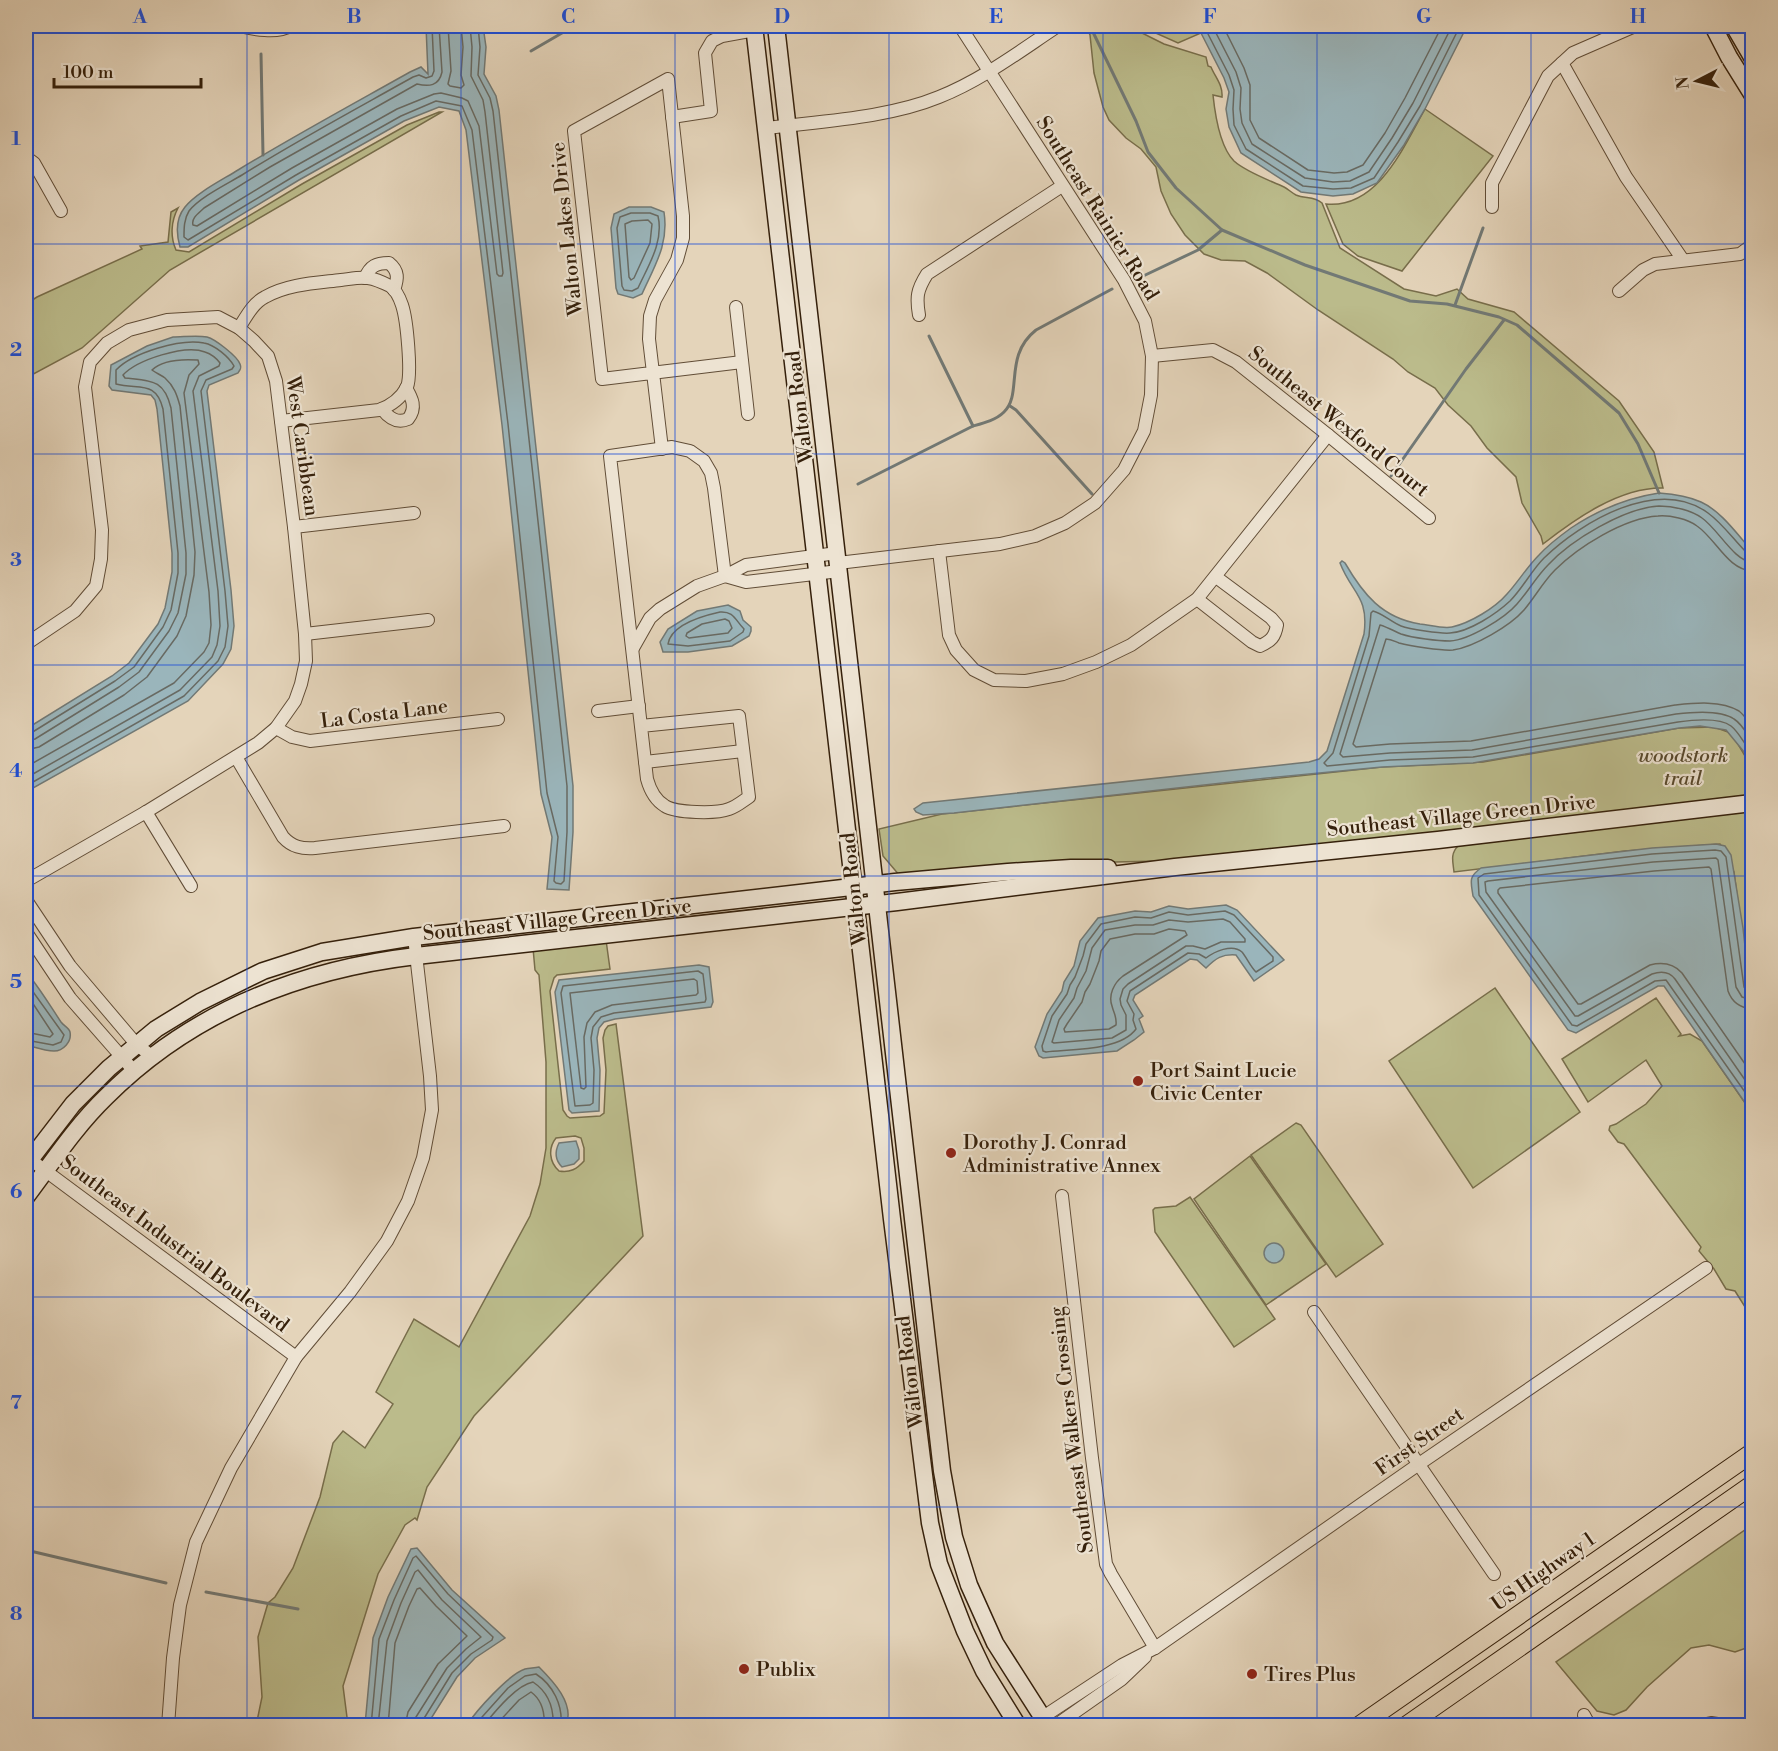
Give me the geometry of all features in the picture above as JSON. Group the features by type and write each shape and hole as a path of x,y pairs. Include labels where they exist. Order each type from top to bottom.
{"main road":[{"name":"Walton Road","path":"776,26 942,1472 957,1547 969,1585 995,1643 1049,1722"},
{"path":"1713,26 1752,94"},
{"path":"1734,26 1752,57"},
{"name":"Walton Road","path":"755,28 928,1513 939,1564 969,1641 984,1671 1018,1725"},
{"name":"Southeast Village Green Drive","path":"26,1197 104,1098 153,1057 201,1024 234,1006 288,984 350,966 417,956 1123,875 1175,867 1438,840 1752,803"},
{"name":"Southeast Village Green Drive","path":"28,1162 73,1104 122,1056 156,1029 200,1002 263,971 322,952 414,937 982,873 1071,868 1175,867"},
{"path":"882,1119 889,1139 902,1204 913,1222"},
{"path":"892,1219 903,1236 912,1297 924,1319"},
{"name":"US Highway 1","path":"1359,1725 1752,1453"},
{"path":"1406,1725 1752,1485"},
{"path":"1509,1653 1525,1626 1527,1609"}],"street":[{"path":"239,26 258,31 285,29 290,26"},
{"name":"Southeast Rainier Road","path":"838,562 1000,544 1035,536 1065,523 1095,503 1124,470 1144,431 1151,395 1152,356 1145,321 1124,280 960,26"},
{"path":"767,128 863,116 938,98 989,71 1058,26"},
{"path":"1492,207 1492,183 1548,76 1573,53 1635,26"},
{"path":"672,117 711,111 705,53 712,41 722,36 755,28"},
{"path":"1562,63 1626,177 1683,260"},
{"name":"Walton Lakes Drive","path":"662,449 653,373 649,339 650,316 677,260 684,238 668,79 574,131 602,379 653,373 742,362"},
{"path":"26,157 34,163 61,211"},
{"path":"919,315 916,299 927,274 1062,186"},
{"path":"1619,291 1643,270 1655,264 1740,254 1752,245"},
{"path":"365,278 373,266 389,263 397,273 398,280 394,290"},
{"path":"239,328 256,304 264,297 287,288 316,283 365,278 381,282 394,290 402,306 410,378 406,388 394,402 382,409 281,421"},
{"path":"736,307 748,414"},
{"name":"West Caribbean","path":"26,644 75,611 96,586 101,559 102,530 86,387 90,362 107,343 129,330 167,320 218,317 239,328 268,356 276,381 305,634 306,661 295,701 276,728 258,743 146,812 26,881"},
{"name":"Southeast Wexford Court","path":"1152,356 1213,350 1236,362 1429,518"},
{"path":"382,409 397,421 408,419 414,411 406,388"},
{"path":"939,551 948,634 956,650 974,670 994,680 1026,681 1063,674 1096,662 1131,645 1197,599 1328,435"},
{"path":"641,726 739,716 749,797 730,809 700,813 667,807 650,789 645,762 610,456 672,447 690,451 704,461 711,473 725,576"},
{"path":"294,527 414,513"},
{"path":"633,648 650,618 660,609 697,586 725,576 746,565 816,556 838,562"},
{"path":"725,576 746,582 818,574 838,562"},
{"path":"1197,599 1252,642 1260,646 1269,642 1275,635 1277,625 1216,577"},
{"path":"305,634 428,620"},
{"path":"598,711 639,706"},
{"name":"La Costa Lane","path":"276,728 291,737 310,741 498,719"},
{"path":"645,762 743,752"},
{"path":"236,757 283,837 297,847 315,848 504,826"},
{"path":"146,812 191,886"},
{"path":"26,900 70,966 137,1045 153,1057"},
{"path":"26,932 70,998 134,1071"},
{"path":"168,1725 180,1605 196,1542 231,1468 296,1358 350,1292 387,1241 408,1201 423,1158 432,1110 414,937"},
{"name":"Southeast Industrial Boulevard","path":"28,1162 46,1171 296,1358"},
{"name":"Southeast Walkers Crossing","path":"1062,1196 1106,1564 1155,1648"},
{"name":"First Street","path":"1049,1722 1122,1665 1155,1648 1706,1268"},
{"path":"1314,1312 1494,1574"},
{"path":"1697,1725 1711,1723 1730,1725"}],"green space":[{"path":"1086,26 1128,26 1164,44 1206,57 1208,66 1211,67 1221,89 1222,97 1213,95 1219,130 1225,147 1234,161 1296,195 1316,199 1322,203 1340,248 1404,289 1436,296 1457,289 1468,299 1514,312 1619,401 1654,452 1663,488 1631,493 1599,506 1543,544 1541,536 1522,503 1516,477 1487,448 1471,426 1448,405 1435,388 1408,372 1393,359 1318,310 1267,273 1245,261 1221,260 1204,254 1185,235 1171,214 1161,191 1156,167 1141,149 1126,138 1109,120 1094,73 1090,35"},
{"path":"1140,26 1204,26 1201,33 1178,43"},
{"path":"1425,109 1493,156 1402,271 1358,256 1343,244 1326,204 1344,203 1375,186 1398,157"},
{"path":"442,112 170,270 82,348 26,378 26,304 142,249 140,246 168,242 171,212 178,208 172,229 174,245 176,250 189,252 302,184 407,125"},
{"name":"woodstork trail","path":"1714,727 1728,732 1748,761 1752,759 1752,796 1201,860 1073,863 900,876 883,856 879,829 942,814 1382,767 1483,762 1679,728"},
{"path":"1752,810 1752,1010 1734,872 1720,844 1625,851 1454,872 1453,855 1458,846"},
{"path":"606,940 610,969 557,975 550,991 563,1110 570,1118 600,1116 604,1113 606,1070 603,1038 608,1026 616,1024 643,1236 474,1416 427,1487 417,1520 415,1518 405,1525 378,1574 343,1686 348,1725 256,1726 262,1697 258,1637 268,1603 275,1597 293,1568 320,1497 333,1443 343,1431 365,1448 393,1404 376,1392 414,1319 459,1347 530,1216 540,1184 546,1148 546,1062 539,975 535,970 533,948","holes":["575,1136 581,1138 584,1161 573,1170 559,1171 551,1155 556,1138"]},
{"path":"1495,988 1580,1112 1473,1188 1389,1061"},
{"path":"1656,998 1681,1034 1679,1036 1690,1034 1702,1041 1748,1107 1752,1108 1752,1318 1735,1291 1726,1289 1714,1269 1699,1251 1701,1247 1624,1144 1618,1142 1609,1130 1610,1126 1646,1104 1662,1086 1646,1060 1588,1102 1562,1059"},
{"path":"1296,1123 1301,1125 1383,1244 1336,1277 1251,1155"},
{"path":"1250,1156 1326,1264 1266,1305 1194,1199"},
{"path":"1190,1197 1275,1319 1234,1347 1155,1232 1153,1210 1155,1208 1176,1206"},
{"path":"1752,1525 1752,1646 1735,1652 1709,1645 1691,1648 1647,1687 1626,1710 1614,1715 1597,1711 1556,1662"}],"water":[{"path":"426,26 483,26 486,47 484,74 496,96 499,110 573,786 569,890 547,889 552,837 541,794 502,425 466,130 459,111 439,107 404,121 299,180 188,247 180,247 177,231 182,211 202,192 410,72 421,67 428,74"},
{"path":"1204,26 1467,26 1425,109 1404,145 1377,183 1353,194 1333,196 1301,192 1241,153 1229,127 1226,109 1229,92 1201,33"},
{"path":"629,207 651,207 664,212 665,224 663,244 656,264 642,294 633,298 618,294 616,288 611,228 614,214"},
{"path":"173,337 211,338 230,352 241,367 238,373 209,385 207,391 231,590 234,626 231,649 223,664 188,701 26,792 26,729 129,663 158,624 165,608 172,572 172,553 155,400 151,395 112,390 109,386 111,365 147,346"},
{"path":"1659,493 1686,497 1708,506 1752,551 1752,758 1749,758 1726,730 1700,726 1473,763 1382,767 1267,778 954,813 923,815 914,809 923,803 1309,762 1319,759 1327,751 1364,634 1365,621 1362,603 1340,563 1342,561 1359,585 1384,610 1407,621 1452,627 1489,610 1507,594 1543,551 1571,528 1613,506"},
{"path":"728,605 740,611 743,620 751,627 749,636 732,646 688,652 663,652 660,642 668,629 697,611"},
{"path":"1716,844 1725,846 1731,855 1743,928 1752,1010 1752,1108 1748,1107 1664,986 1658,986 1576,1033 1568,1030 1473,896 1471,880 1481,868 1652,848"},
{"path":"1226,905 1237,910 1284,960 1254,981 1236,955 1220,957 1206,968 1197,960 1190,959 1135,995 1133,1000 1143,1016 1139,1019 1144,1032 1117,1051 1043,1058 1039,1056 1035,1047 1047,1014 1074,966 1080,941 1098,918 1135,911 1151,912 1169,906 1188,909"},
{"path":"699,965 709,967 713,1002 711,1007 604,1022 599,1028 597,1038 600,1070 599,1111 572,1113 569,1110 555,992 559,980"},
{"path":"26,976 31,978 69,1031 68,1042 57,1051 26,1045"},
{"path":"576,1141 579,1159 574,1164 562,1167 556,1155 559,1143"},
{"path":"1270,1243 1278,1243 1284,1249 1284,1257 1278,1263 1270,1263 1264,1257 1264,1249"},
{"path":"417,1548 452,1590 505,1638 475,1658 457,1677 427,1725 365,1725 373,1638 388,1597 411,1549"},
{"path":"539,1667 556,1686 565,1701 568,1709 566,1725 467,1725 485,1702 510,1678 525,1669"}],"waterway":[{"path":"531,51 574,26"},
{"path":"1091,28 1136,121 1148,152 1176,188 1222,230 1305,265 1410,301 1447,304 1499,317 1517,325 1619,413 1638,444 1659,493"},
{"path":"261,54 263,155"},
{"path":"1455,305 1483,228"},
{"path":"1139,278 1198,250 1222,230"},
{"path":"858,484 973,426 1001,415 1009,404 1016,363 1026,340 1036,330 1112,289"},
{"path":"1391,476 1466,369 1504,320"},
{"path":"929,336 973,426"},
{"path":"1010,406 1092,494"},
{"path":"26,1550 166,1583"},
{"path":"206,1592 298,1609"}],"place":[{"name":"Port Saint Lucie Civic Center","path":"1138,1081"},
{"name":"Dorothy J. Conrad Administrative Annex","path":"951,1153"},
{"name":"Publix","path":"744,1669"},
{"name":"Tires Plus","path":"1252,1674"}]}
